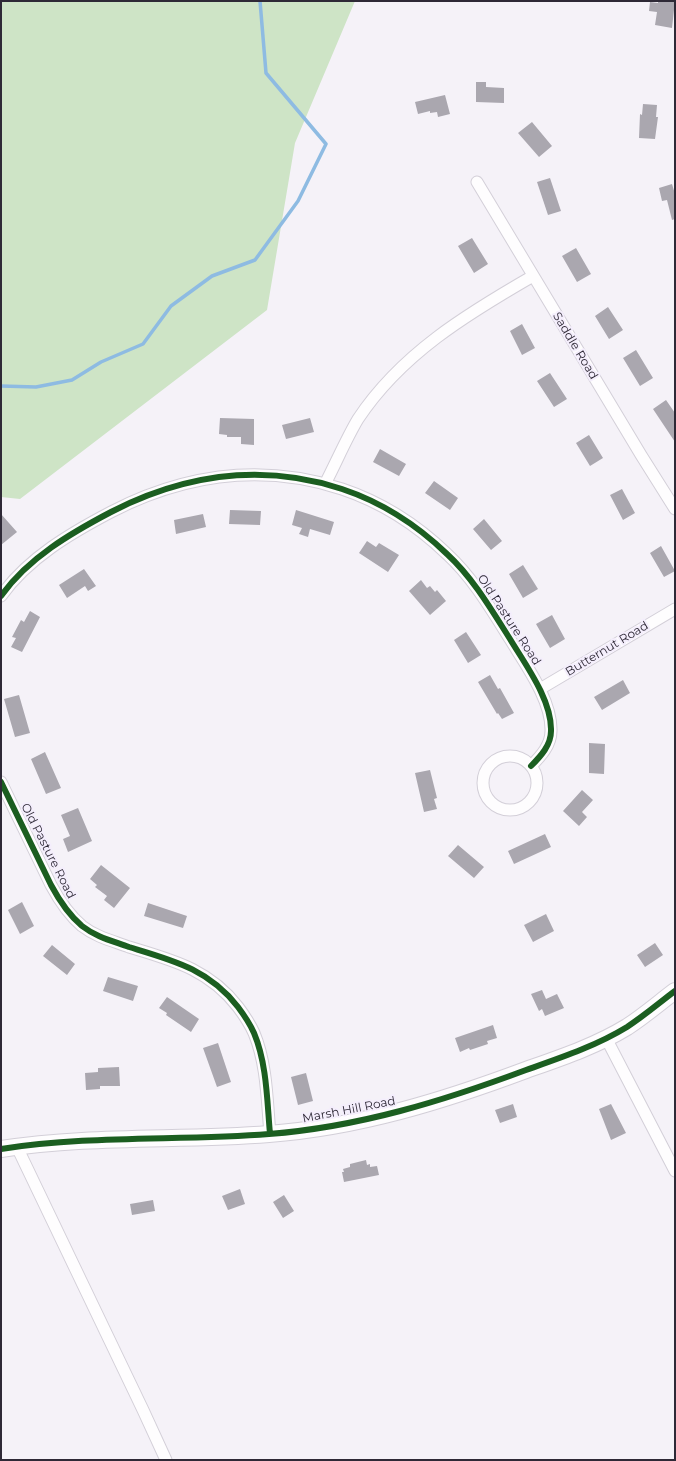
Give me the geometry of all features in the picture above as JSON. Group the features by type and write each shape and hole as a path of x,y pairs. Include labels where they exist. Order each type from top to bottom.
{"street":[{"name":"Saddle Road","path":"477,182 640,455 675,509"},
{"path":"325,484 358,420 384,386 399,370 419,351 460,320 484,304 534,276"},
{"name":"Old Pasture Road","path":"1,596 20,573 53,547 100,518 134,500 154,492 197,480 242,474 286,477 325,484 349,492 391,511 418,529 448,554 484,598 540,689 549,712 551,731 549,741 545,750 531,766"},
{"name":"Butternut Road","path":"540,689 675,609"},
{"path":"514,756 526,761 531,766 534,771 537,784 534,796 530,802 518,809 505,810 488,801 483,789 483,776 495,760 501,757 514,756"},
{"name":"Old Pasture Road","path":"1,782 51,885 65,908 78,922 106,939 180,963 195,970 211,980 225,992 236,1005 254,1032 260,1052 264,1072 270,1134"},
{"name":"Marsh Hill Road","path":"1,1150 17,1147 85,1141 270,1134 352,1123 417,1107 497,1081 606,1038 646,1014 675,991"},
{"path":"606,1038 675,1171"},
{"path":"17,1147 166,1460"}],"green space":[{"path":"1,1 355,1 295,143 267,310 20,499 1,497"}],"building":[{"path":"658,1 675,1 672,28 655,25 657,12 649,11 650,2 658,3"},
{"path":"476,82 486,82 486,87 504,88 504,103 476,102"},
{"path":"445,95 450,114 438,117 437,112 430,113 430,111 418,114 415,102"},
{"path":"643,104 657,105 656,117 658,117 655,139 639,138 640,114 642,115"},
{"path":"532,122 552,146 539,157 518,133"},
{"path":"550,178 561,211 548,215 537,182"},
{"path":"672,184 675,194 675,219 672,220 667,200 662,201 659,188"},
{"path":"472,238 488,264 474,273 458,246"},
{"path":"576,248 591,274 577,282 562,256"},
{"path":"608,307 623,330 609,339 595,316"},
{"path":"522,324 535,348 522,355 510,331"},
{"path":"636,350 653,378 640,386 623,358"},
{"path":"550,373 567,399 554,407 537,381"},
{"path":"666,400 675,413 675,442 653,409"},
{"path":"220,418 254,419 254,445 241,444 241,437 227,437 227,435 219,434"},
{"path":"310,418 314,432 286,439 282,425"},
{"path":"589,435 603,458 590,466 576,443"},
{"path":"380,449 406,464 399,476 373,462"},
{"path":"434,481 458,498 450,510 425,493"},
{"path":"622,489 635,513 623,520 610,495"},
{"path":"230,510 261,511 260,525 229,524"},
{"path":"296,510 334,522 330,535 310,529 308,537 299,534 302,528 292,525"},
{"path":"1,514 17,532 1,545"},
{"path":"203,514 206,527 176,534 174,520"},
{"path":"484,519 502,541 491,550 473,529"},
{"path":"367,541 376,547 379,543 399,555 388,572 359,553"},
{"path":"661,546 675,571 664,577 650,553"},
{"path":"523,565 538,589 523,598 509,574"},
{"path":"84,569 96,586 88,591 85,586 67,598 59,585"},
{"path":"421,580 427,588 430,586 435,592 437,590 446,601 430,615 409,591"},
{"path":"30,611 40,617 22,652 11,647 16,638 12,637 21,620 24,622"},
{"path":"552,615 565,639 550,648 536,624"},
{"path":"466,632 481,655 468,663 454,640"},
{"path":"490,675 498,689 500,688 514,713 502,719 498,713 497,714 478,682"},
{"path":"623,680 630,693 602,710 594,697"},
{"path":"19,695 30,733 15,737 4,699"},
{"path":"589,743 605,744 604,774 589,773"},
{"path":"45,752 61,788 46,794 31,759"},
{"path":"430,770 437,798 434,799 437,809 424,812 415,773"},
{"path":"582,790 593,800 582,812 587,817 579,826 563,811"},
{"path":"78,808 92,841 68,852 63,839 70,836 61,815"},
{"path":"545,834 551,847 514,864 508,851"},
{"path":"458,845 484,867 474,878 448,856"},
{"path":"101,865 130,888 114,908 104,900 107,896 95,887 97,885 90,879"},
{"path":"22,902 34,926 20,934 8,910"},
{"path":"148,903 187,916 183,928 144,916"},
{"path":"546,914 554,931 533,942 524,925"},
{"path":"655,943 663,955 645,967 637,955"},
{"path":"52,945 75,964 67,975 43,956"},
{"path":"108,977 138,986 133,1001 103,991"},
{"path":"542,990 546,999 557,994 564,1008 545,1016 542,1009 539,1011 531,994"},
{"path":"167,997 199,1019 191,1032 166,1015 167,1013 159,1008"},
{"path":"493,1025 497,1038 487,1041 488,1044 470,1050 469,1048 460,1052 455,1038"},
{"path":"218,1043 231,1082 217,1087 203,1048"},
{"path":"119,1067 120,1086 100,1086 100,1089 86,1090 85,1073 98,1072 98,1068"},
{"path":"306,1073 313,1101 298,1105 291,1077"},
{"path":"513,1104 517,1117 500,1123 495,1110"},
{"path":"611,1104 626,1133 611,1140 599,1109"},
{"path":"366,1160 367,1165 370,1164 370,1167 377,1166 379,1175 344,1182 342,1172 344,1172 343,1169 350,1167 350,1164"},
{"path":"240,1189 245,1204 228,1210 222,1196"},
{"path":"284,1195 294,1211 283,1218 273,1202"},
{"path":"153,1200 155,1211 132,1215 130,1204"}],"waterway":[{"path":"1,386 36,387 72,380 101,362 143,344 171,306 212,276 255,260 298,201 326,144 266,73 260,1"}],"cycle path":[{"path":"1,596 12,582 37,558 66,538 111,512 139,499 167,489 196,481 224,476 253,475 283,476 312,481 342,489 356,494 384,508 423,533 456,563 481,594 530,671 547,707 550,719 551,736 542,754 531,766"},
{"path":"1,782 51,885 57,896 77,922 87,930 105,938 189,968 215,983 238,1007 254,1033 262,1057 266,1083 270,1134"},
{"path":"1,1149 101,1140 269,1134 302,1131 368,1119 463,1092 578,1051 627,1027 675,991"}]}
